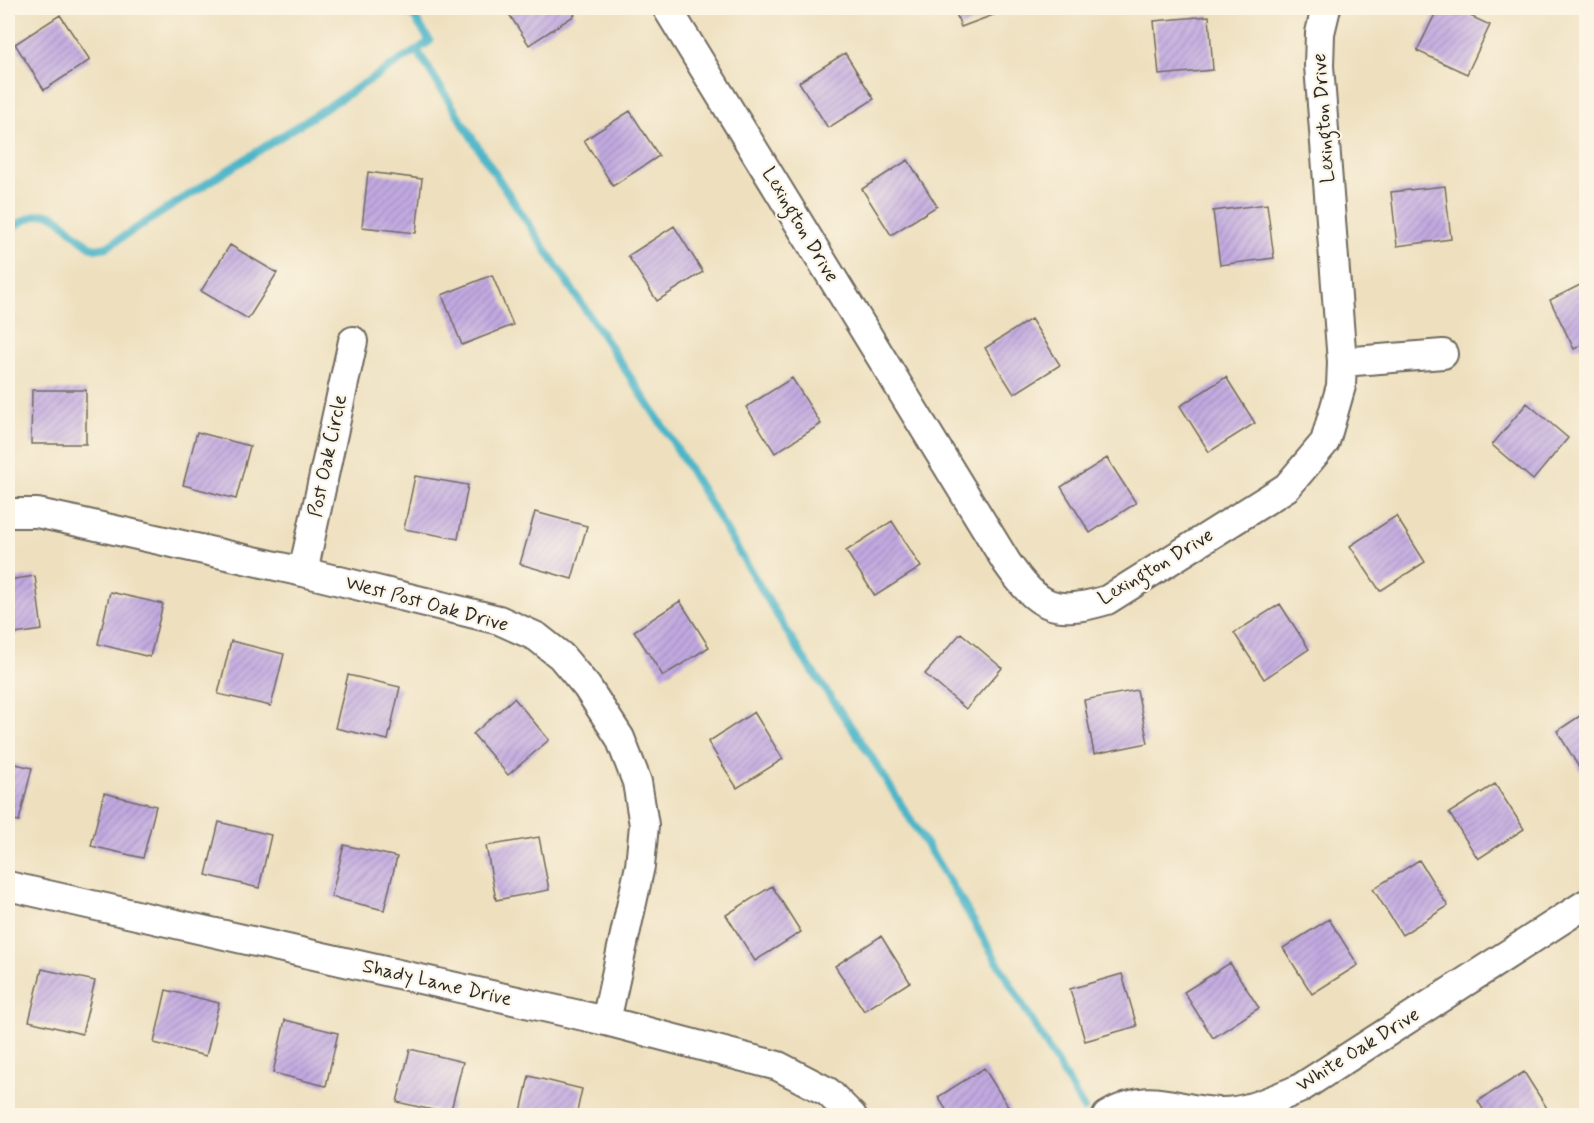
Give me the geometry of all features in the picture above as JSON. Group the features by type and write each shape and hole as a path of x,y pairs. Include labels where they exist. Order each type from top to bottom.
{"street":[{"name":"Lexington Drive","path":"667,8 1007,563 1027,591 1053,608 1082,608 1107,600 1287,487 1325,442 1341,386 1342,362 1319,66 1320,33 1326,8"},
{"name":"Post Oak Circle","path":"303,572 353,340"},
{"path":"1342,362 1443,354"},
{"name":"West Post Oak Drive","path":"8,513 37,513 303,572 499,620 537,637 561,656 587,687 620,738 637,782 644,825 640,866 606,1021"},
{"name":"Shady Lane Drive","path":"8,886 606,1021 778,1066 828,1092 852,1116"},
{"name":"White Oak Drive","path":"1107,1116 1124,1106 1156,1100 1220,1112 1258,1105 1299,1089 1587,904"}],"building":[{"path":"505,8 570,8 575,15 529,45"},
{"path":"954,8 1012,8 961,27"},
{"path":"1438,8 1453,8 1490,25 1467,74 1417,51"},
{"path":"60,15 90,60 44,90 15,44"},
{"path":"1209,16 1213,70 1159,75 1154,21"},
{"path":"845,53 874,99 828,128 799,82"},
{"path":"630,111 659,156 613,186 584,140"},
{"path":"908,160 937,206 891,235 862,189"},
{"path":"368,172 422,179 416,233 362,227"},
{"path":"1445,186 1451,239 1397,246 1391,192"},
{"path":"1267,204 1274,258 1220,265 1213,211"},
{"path":"674,226 703,272 657,301 628,256"},
{"path":"230,245 277,273 248,319 201,291"},
{"path":"492,275 513,325 462,345 442,295"},
{"path":"1586,282 1586,343 1574,349 1550,300"},
{"path":"1031,319 1060,365 1014,394 985,348"},
{"path":"1226,377 1255,423 1209,452 1180,406"},
{"path":"792,378 821,424 775,453 746,407"},
{"path":"32,390 86,390 86,444 31,444"},
{"path":"1527,403 1568,438 1533,480 1492,445"},
{"path":"197,432 250,446 236,499 183,485"},
{"path":"1107,458 1136,503 1090,533 1061,487"},
{"path":"415,476 468,485 458,539 404,529"},
{"path":"535,512 587,526 572,579 520,564"},
{"path":"1396,516 1425,562 1380,591 1350,546"},
{"path":"892,521 921,567 875,596 846,551"},
{"path":"35,576 42,630 8,635 8,580"},
{"path":"110,592 163,604 150,657 98,644"},
{"path":"680,601 709,647 663,676 634,631"},
{"path":"1280,604 1309,649 1264,679 1234,633"},
{"path":"961,633 1002,668 966,709 925,674"},
{"path":"231,641 284,654 271,706 218,694"},
{"path":"348,675 400,687 388,740 335,728"},
{"path":"1137,690 1148,743 1094,754 1084,700"},
{"path":"514,698 549,740 508,775 473,734"},
{"path":"754,712 783,759 737,788 708,742"},
{"path":"1586,712 1586,779 1557,731"},
{"path":"8,762 32,768 19,821 8,819"},
{"path":"1495,784 1524,829 1478,859 1449,813"},
{"path":"104,793 156,806 143,858 91,846"},
{"path":"219,822 271,835 259,888 206,875"},
{"path":"539,837 549,890 496,900 486,846"},
{"path":"344,845 397,857 384,910 331,897"},
{"path":"1419,860 1448,906 1402,935 1373,889"},
{"path":"772,886 801,932 755,961 726,915"},
{"path":"1329,919 1358,965 1312,994 1283,948"},
{"path":"881,936 910,982 864,1011 835,966"},
{"path":"1230,963 1259,1008 1213,1038 1184,992"},
{"path":"42,969 95,981 82,1034 29,1021"},
{"path":"1122,974 1137,1026 1085,1041 1070,989"},
{"path":"166,990 219,1003 206,1056 154,1043"},
{"path":"285,1020 338,1033 326,1086 273,1073"},
{"path":"410,1049 463,1062 450,1114 397,1102"},
{"path":"984,1068 1013,1114 950,1116 938,1097"},
{"path":"1524,1072 1552,1116 1487,1116 1478,1101"},
{"path":"529,1076 582,1089 576,1116 520,1116"}],"waterway":[{"path":"408,8 430,41 417,50 486,160 670,437 800,653 869,753 959,897 1084,1109"},
{"path":"8,230 26,220 49,214 56,217 81,240 95,249 107,247 417,50"}]}
